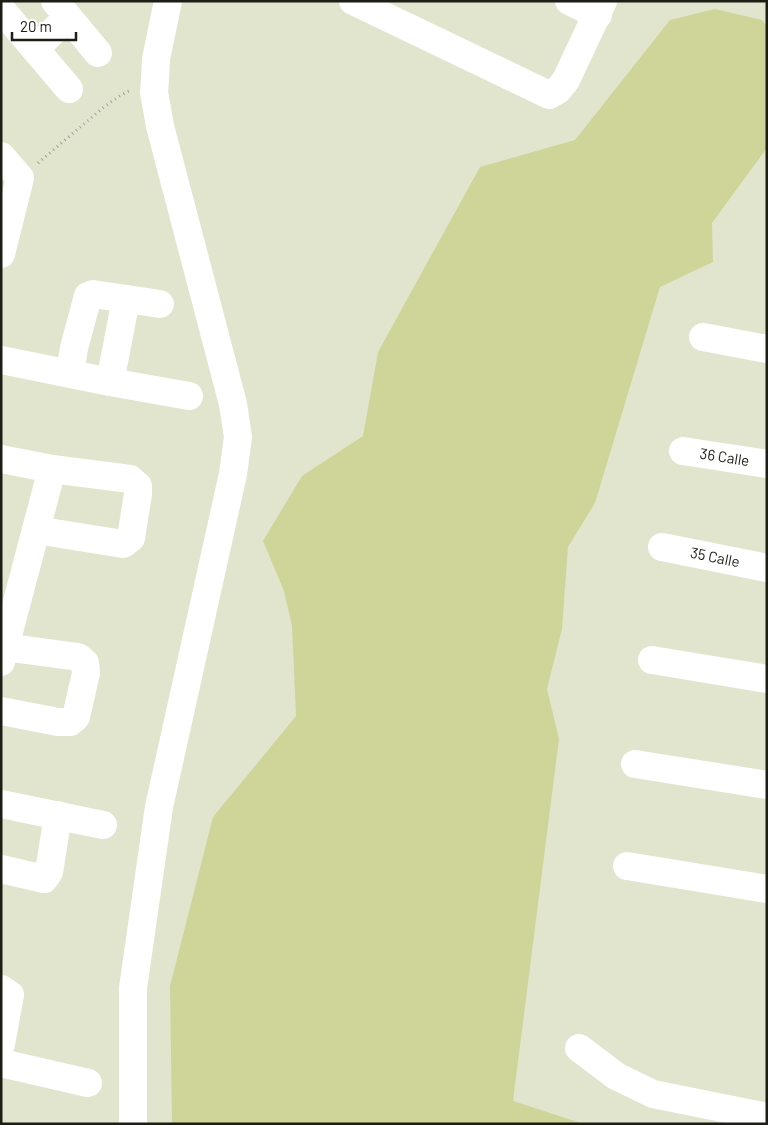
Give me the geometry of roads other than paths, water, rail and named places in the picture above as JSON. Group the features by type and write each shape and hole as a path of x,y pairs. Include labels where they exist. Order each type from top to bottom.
{"street":[{"path":"353,1 549,94 558,90 566,80 600,8 569,1"},
{"path":"133,1124 133,988 159,807 233,474 238,436 233,404 160,126 154,92 156,59 167,2"},
{"path":"1,9 69,89"},
{"path":"35,49 62,9 98,53"},
{"path":"1,156 20,178 1,254"},
{"path":"72,361 88,296 93,294 160,304"},
{"path":"112,370 126,299"},
{"path":"703,337 767,349"},
{"path":"1,360 72,361 112,370 189,396"},
{"name":"36 Calle","path":"683,451 767,464"},
{"path":"1,459 52,469 130,479 138,486 131,538 123,544 36,530"},
{"path":"1,711 70,722 76,716 86,673 85,663 78,657 3,654 52,469"},
{"name":"35 Calle","path":"662,547 767,568"},
{"path":"652,660 767,679"},
{"path":"635,764 767,786"},
{"path":"1,804 102,825"},
{"path":"1,870 44,879 49,872 58,815"},
{"path":"628,866 767,889"},
{"path":"1,990 10,996 1,1044"},
{"path":"579,1048 616,1076 653,1094 767,1117"},
{"path":"1,1063 88,1083"}]}
